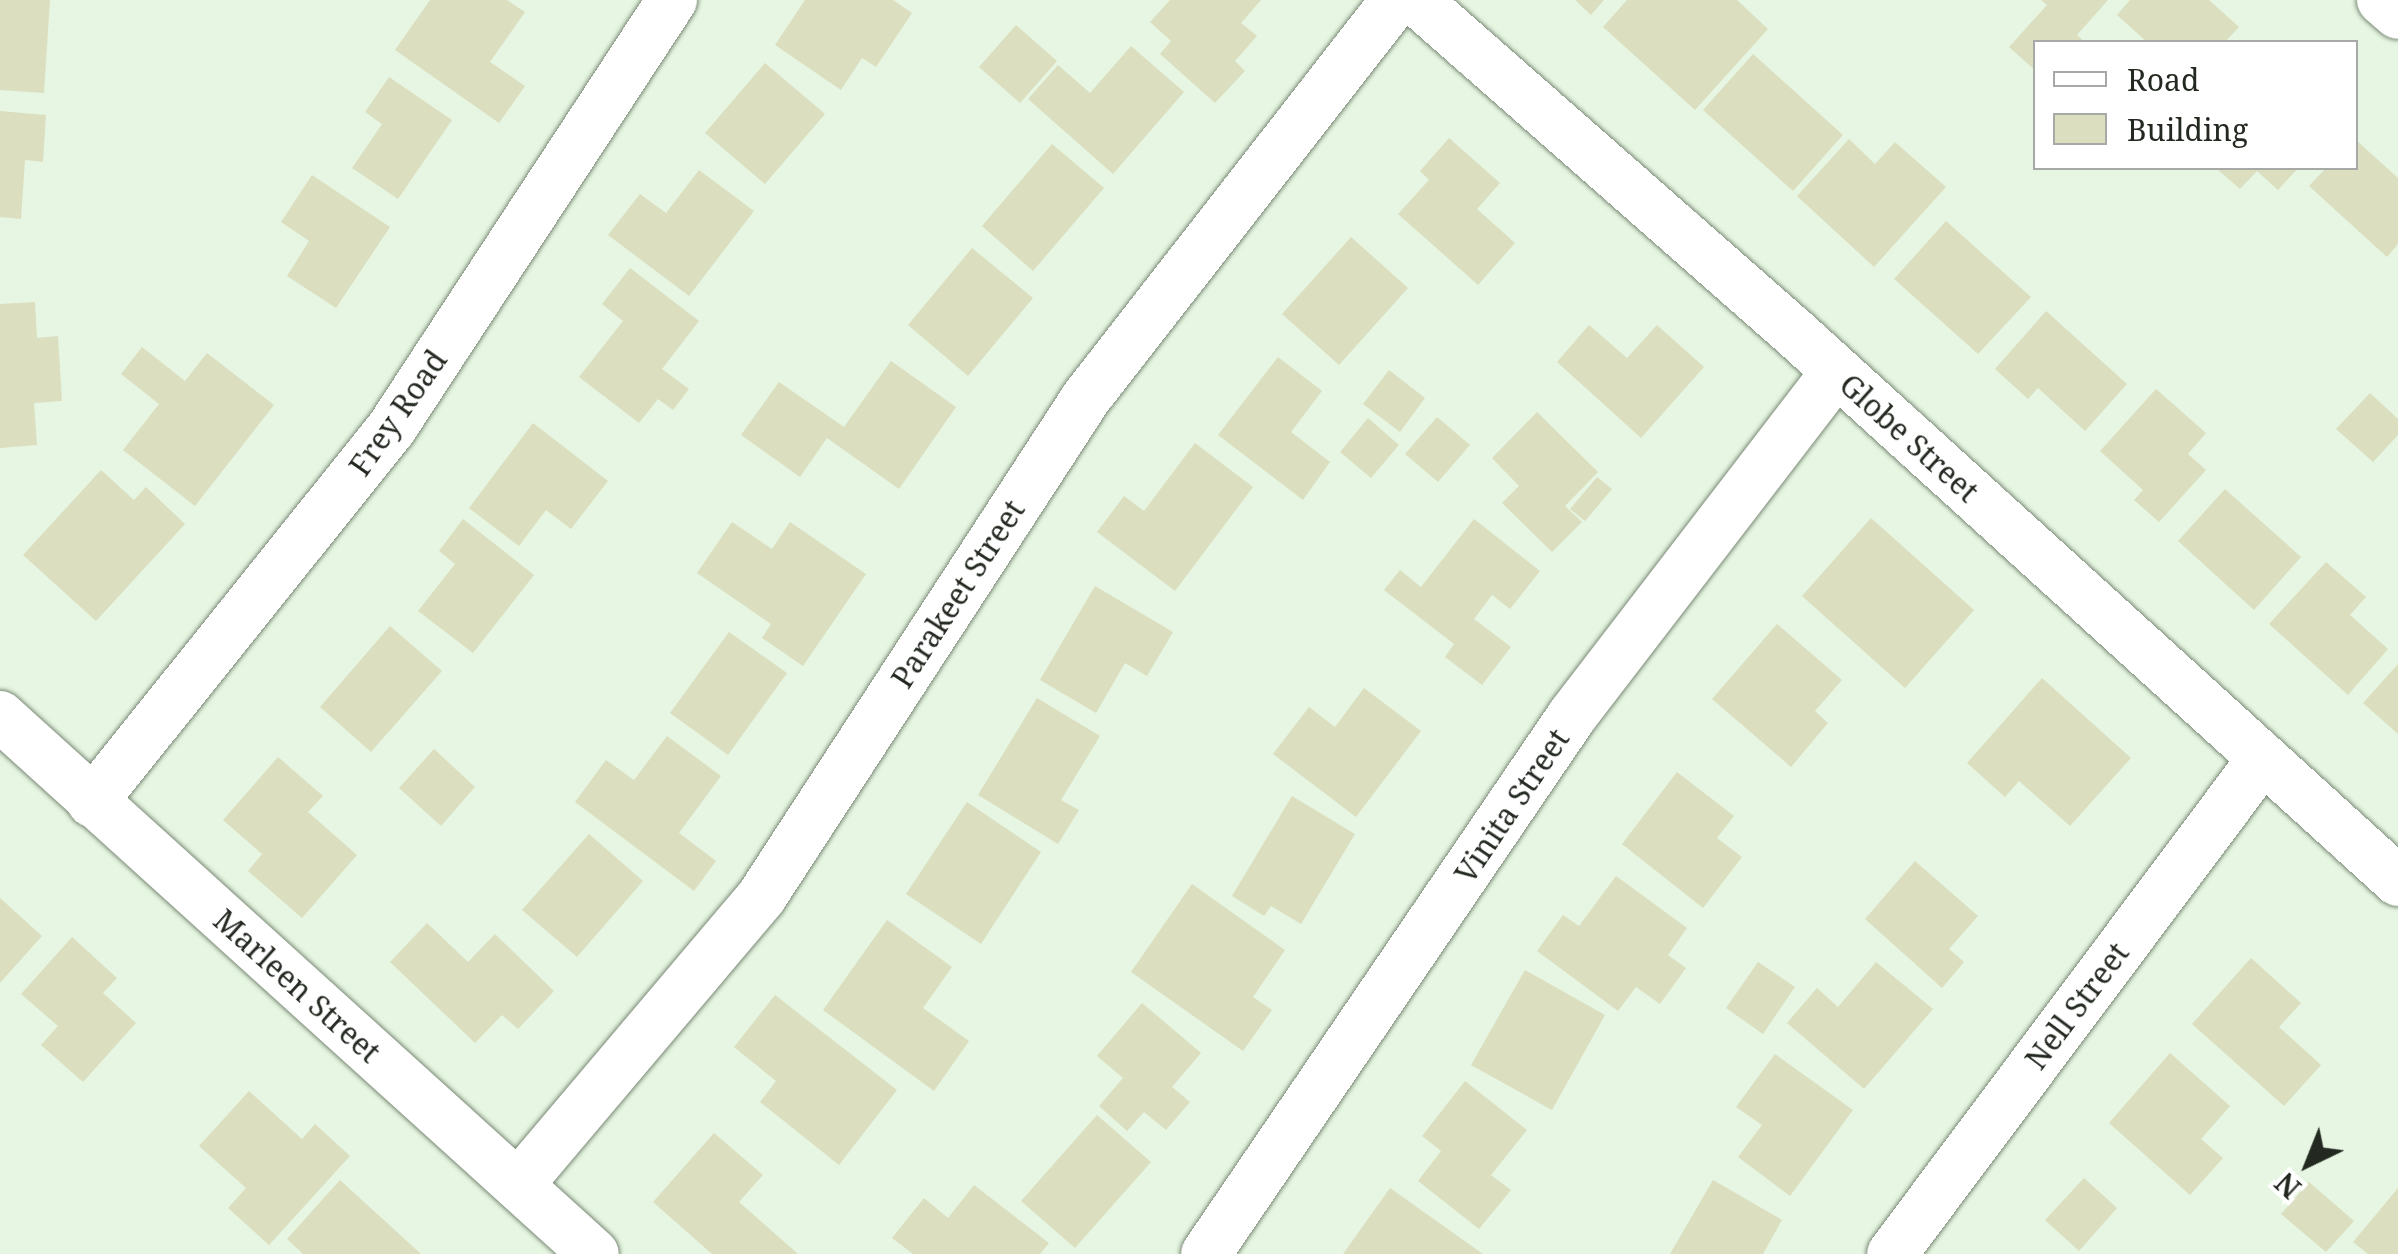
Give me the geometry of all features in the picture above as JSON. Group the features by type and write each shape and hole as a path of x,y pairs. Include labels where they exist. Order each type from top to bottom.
{"street":[{"name":"Frey Road","path":"92,802 391,429 672,0"},
{"name":"Parakeet Street","path":"518,1185 762,896 1086,398 1396,0"},
{"name":"Globe Street","path":"1416,0 1836,372 2398,881"},
{"path":"2382,0 2398,14"},
{"name":"Vinita Street","path":"1206,1254 1572,716 1836,372"},
{"name":"Marleen Street","path":"0,716 594,1254"},
{"name":"Nell Street","path":"1892,1254 2263,758"}],"building":[{"path":"0,0 50,0 44,93 0,90"},
{"path":"430,0 507,0 525,12 490,62 525,86 499,123 395,50"},
{"path":"805,0 893,0 912,13 876,67 862,58 841,90 775,45"},
{"path":"1170,0 1261,0 1241,23 1257,36 1235,61 1245,71 1215,103 1160,54 1171,41 1150,22"},
{"path":"1575,0 1604,0 1591,15"},
{"path":"1627,0 1737,0 1768,29 1695,110 1603,27"},
{"path":"2041,0 2108,0 2077,35 2083,40 2033,40 2033,68 2009,47 2047,5"},
{"path":"2130,0 2209,0 2239,27 2227,40 2145,40 2117,15"},
{"path":"1016,25 1057,61 1020,103 979,67"},
{"path":"1131,46 1184,92 1113,174 1028,99 1058,65 1090,93"},
{"path":"1753,54 1843,135 1793,191 1703,110"},
{"path":"765,63 825,114 765,184 705,133"},
{"path":"389,77 452,120 398,199 352,168 382,124 365,112"},
{"path":"0,111 46,115 43,162 25,160 21,219 0,217"},
{"path":"1449,138 1500,183 1477,209 1515,243 1478,285 1398,214 1429,180 1420,171"},
{"path":"1849,139 1875,164 1895,142 1946,187 1874,267 1797,196"},
{"path":"2358,142 2398,178 2398,244 2387,257 2309,186 2324,170 2358,170"},
{"path":"1052,144 1104,188 1033,271 982,226"},
{"path":"699,170 754,211 689,296 608,235 640,194 666,213"},
{"path":"2218,170 2296,170 2278,190 2257,171 2240,189"},
{"path":"312,175 390,227 336,308 287,276 309,241 281,222"},
{"path":"1946,221 2031,297 1978,354 1894,279"},
{"path":"1351,237 1408,288 1339,365 1282,314"},
{"path":"972,248 1033,298 968,376 908,325"},
{"path":"630,268 699,321 662,369 689,389 673,410 658,399 639,423 579,377 623,321 602,304"},
{"path":"35,302 37,338 58,336 62,401 34,403 37,445 0,448 0,304"},
{"path":"2046,311 2127,384 2085,431 2038,388 2028,399 1995,369"},
{"path":"1589,325 1627,358 1657,325 1704,367 1641,438 1557,362"},
{"path":"142,347 185,381 207,353 274,405 195,506 123,450 159,404 121,374"},
{"path":"1278,357 1322,391 1291,432 1330,462 1303,500 1218,435"},
{"path":"891,361 956,407 899,489 827,438 800,477 741,435 779,382 844,427"},
{"path":"1389,370 1425,398 1400,432 1363,404"},
{"path":"2156,389 2206,433 2188,454 2206,470 2159,522 2134,500 2143,490 2100,451"},
{"path":"2370,393 2398,419 2398,435 2373,462 2336,429"},
{"path":"1537,412 1598,472 1565,506 1582,522 1552,552 1502,503 1519,486 1492,458"},
{"path":"1437,417 1470,445 1438,482 1405,454"},
{"path":"1368,418 1399,445 1371,478 1340,452"},
{"path":"533,423 608,481 571,529 546,510 519,546 469,508"},
{"path":"1195,443 1253,487 1175,591 1097,532 1124,496 1144,511"},
{"path":"101,470 134,500 146,487 185,524 96,621 23,555"},
{"path":"1597,477 1612,489 1585,521 1570,509"},
{"path":"2225,489 2301,557 2254,610 2178,541"},
{"path":"1871,518 1974,610 1905,688 1802,596"},
{"path":"463,519 534,575 473,653 418,611 455,564 439,551"},
{"path":"1474,519 1540,571 1510,609 1492,595 1474,619 1511,647 1482,685 1445,657 1454,644 1384,590 1400,570 1421,587"},
{"path":"732,522 772,549 790,522 866,574 803,666 762,638 771,624 697,573"},
{"path":"2326,562 2366,597 2350,615 2388,649 2348,695 2269,624"},
{"path":"1095,586 1173,632 1147,676 1125,663 1096,713 1040,680"},
{"path":"1777,624 1842,680 1815,711 1828,723 1791,767 1712,699"},
{"path":"390,626 442,671 371,752 320,707"},
{"path":"729,632 787,673 728,755 670,713"},
{"path":"2398,664 2398,734 2363,703"},
{"path":"2042,678 2131,758 2070,826 2019,781 2005,797 1967,763"},
{"path":"1364,688 1421,731 1356,817 1273,754 1309,707 1335,727"},
{"path":"1037,698 1100,736 1061,800 1079,810 1058,844 978,795"},
{"path":"667,736 721,776 679,833 716,861 694,891 575,802 606,760 634,780"},
{"path":"434,749 475,787 441,826 399,788"},
{"path":"278,757 323,796 308,812 357,855 302,918 248,871 262,854 223,820"},
{"path":"1677,772 1734,816 1717,838 1742,857 1703,908 1622,844"},
{"path":"1292,796 1355,834 1301,924 1271,906 1264,916 1232,896"},
{"path":"967,802 1041,852 981,944 906,894"},
{"path":"589,834 643,881 577,957 522,910"},
{"path":"1915,861 1978,916 1949,949 1964,962 1942,988 1865,919"},
{"path":"1616,876 1687,928 1668,955 1686,968 1660,1004 1636,987 1618,1011 1537,951 1563,915 1579,926"},
{"path":"1192,884 1285,950 1253,997 1272,1010 1243,1051 1131,972"},
{"path":"0,898 42,936 0,983"},
{"path":"887,920 952,967 923,1008 969,1041 934,1091 823,1010"},
{"path":"427,923 468,962 495,934 554,991 518,1029 502,1015 475,1043 390,962"},
{"path":"72,937 117,978 103,993 136,1023 83,1082 41,1045 58,1026 21,994"},
{"path":"2251,958 2301,1003 2279,1027 2321,1065 2284,1106 2192,1024"},
{"path":"1758,962 1795,987 1763,1034 1726,1008"},
{"path":"1876,962 1933,1009 1864,1089 1787,1023 1817,988 1838,1007"},
{"path":"1525,970 1605,1015 1552,1110 1471,1065"},
{"path":"775,995 897,1090 839,1165 760,1102 776,1081 734,1047"},
{"path":"1142,1003 1201,1053 1172,1087 1190,1102 1166,1130 1144,1112 1127,1131 1099,1106 1123,1078 1097,1056"},
{"path":"2170,1053 2230,1106 2201,1139 2223,1158 2190,1195 2109,1123"},
{"path":"1775,1054 1853,1110 1790,1196 1738,1157 1762,1125 1736,1107"},
{"path":"1465,1081 1527,1130 1491,1175 1511,1190 1479,1229 1418,1181 1441,1151 1422,1136"},
{"path":"249,1091 302,1139 315,1124 350,1156 269,1245 228,1208 246,1188 199,1146"},
{"path":"1097,1115 1151,1162 1075,1248 1021,1201"},
{"path":"714,1133 763,1175 739,1202 798,1254 712,1254 653,1202"},
{"path":"2084,1178 2117,1208 2079,1251 2045,1220"},
{"path":"340,1180 421,1254 303,1254 287,1239"},
{"path":"1713,1180 1782,1220 1763,1254 1670,1254"},
{"path":"2309,1182 2354,1221 2326,1252 2281,1214"},
{"path":"974,1185 1049,1243 1040,1254 913,1254 892,1238 924,1198 948,1218"},
{"path":"1390,1188 1483,1254 1343,1254"},
{"path":"2398,1188 2398,1254 2368,1254 2353,1242"}]}
